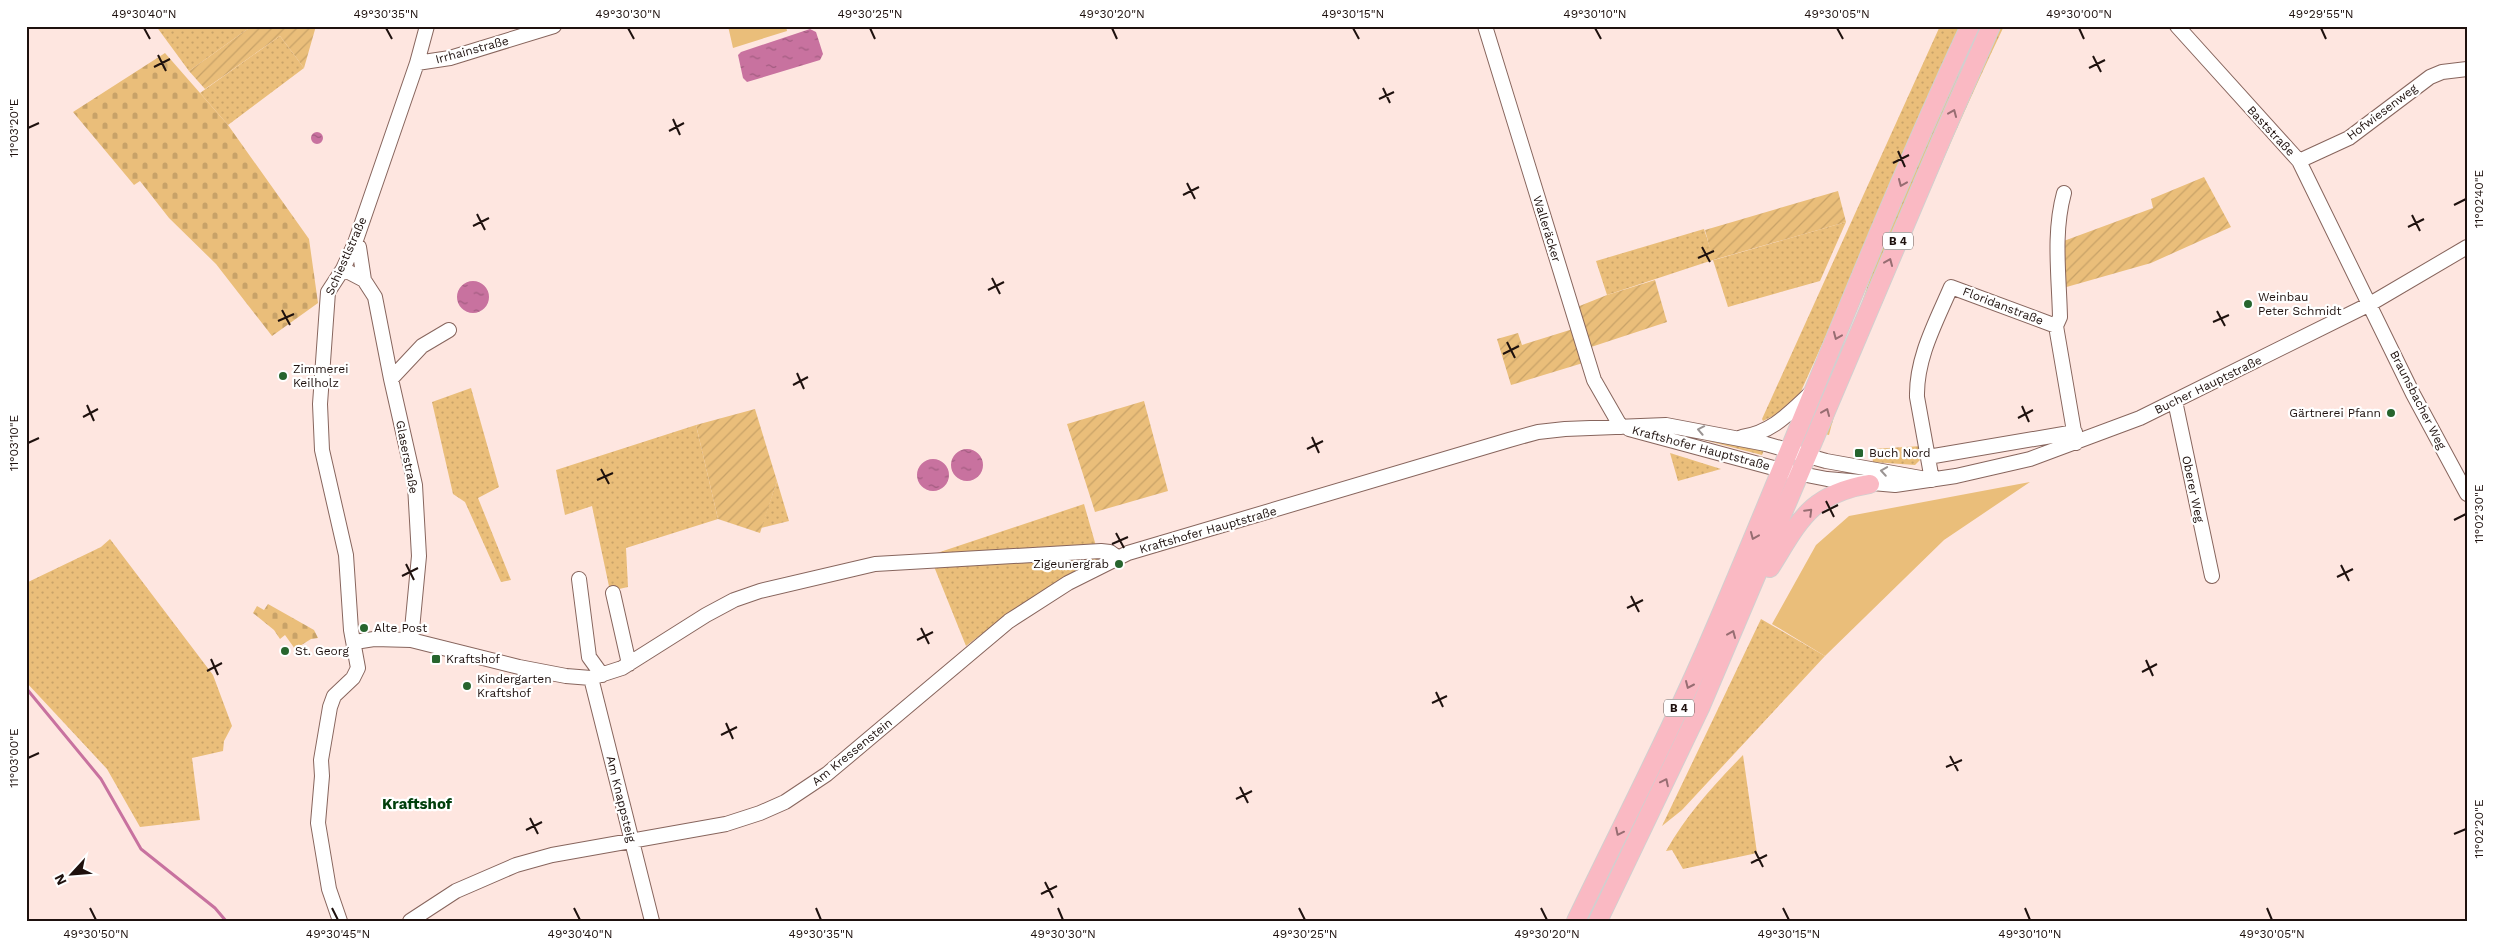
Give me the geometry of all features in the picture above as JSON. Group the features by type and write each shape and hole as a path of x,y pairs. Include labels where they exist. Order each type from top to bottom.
{"main road":[{"name":"B 4","path":"1576,921 1678,709 1970,26"},
{"name":"B 4","path":"1598,921 1691,729 1991,26"},
{"name":"B 4","path":"1749,593 1769,569 1799,522 1820,501 1848,488 1870,484"}],"street":[{"name":"Schiestlstraße","path":"355,642 351,630 346,555 322,450 320,404 328,292 343,269 355,243 417,63 427,26"},
{"name":"Irrhainstraße","path":"417,63 450,58 554,26"},
{"name":"Walleräcker","path":"1485,26 1594,380 1621,427"},
{"name":"Baststraße","path":"2177,26 2298,161 2370,304"},
{"name":"Hofwiesenweg","path":"2298,161 2348,138 2430,77 2442,72 2467,69"},
{"path":"2064,193 2059,210 2057,238 2060,317 2056,326 2075,437"},
{"name":"Glaserstraße","path":"355,243 359,247 364,280 375,296 391,379 415,485 419,556 411,640"},
{"name":"Bucher Hauptstraße","path":"1928,457 2075,437 2140,418 2370,304 2467,247"},
{"path":"343,269 364,280"},
{"name":"Floridanstraße","path":"1928,457 1916,385 1921,358 1950,287 2056,326"},
{"name":"Braunsbacher Weg","path":"2370,304 2413,394 2467,494"},
{"path":"391,379 422,346 449,330"},
{"path":"1736,438 1757,434 1776,425 1814,391"},
{"name":"Oberer Weg","path":"2175,401 2212,576"},
{"name":"Kraftshofer Hauptstraße","path":"1117,557 1146,546 1288,507 1528,435 1565,429 1666,425 1736,438 1806,457"},
{"name":"Kraftshofer Hauptstraße","path":"1621,427 1799,474"},
{"name":"Bucher Hauptstraße","path":"1799,474 1870,484 1896,485 1932,480 2030,459 2075,437"},
{"name":"Bucher Hauptstraße","path":"1806,457 1932,480"},
{"path":"1928,457 1932,480"},
{"path":"340,921 329,889 318,823 322,776 321,760 330,707 334,696 353,678 358,668 355,642 374,639 411,640 519,667 566,676 596,676 629,664 706,615 734,600 760,591 875,564 1101,550 1110,552 1117,557"},
{"name":"Am Kressenstein","path":"410,921 456,891 516,865 552,855 738,821 772,808 800,793 832,770 1004,624 1052,592 1117,557"},
{"path":"580,580 589,657 596,676"},
{"path":"613,593 629,664"},
{"name":"Am Knappsteig","path":"596,676 631,841 652,921"}],"green space":[{"path":"156,26 252,26 189,71"},
{"path":"252,26 316,26 304,68 280,36 205,89 189,71"},
{"path":"728,26 786,26 787,31 733,48"},
{"path":"1940,26 1965,26 1798,398 1777,420 1775,415 1763,421 1762,419"},
{"path":"1977,26 1987,26 1855,323 1884,238"},
{"path":"1998,26 2004,26 1958,126 1854,367"},
{"path":"280,36 304,68 228,125 200,93"},
{"path":"165,53 228,125 309,239 318,303 272,336 216,264 169,218 140,181 134,185 73,112"},
{"path":"2204,177 2231,227 2151,263 2063,288 2061,242 2153,208 2151,199"},
{"path":"1838,191 1846,222 1713,260 1705,230"},
{"path":"1846,222 1820,281 1728,307 1713,260 1607,295 1596,261 1704,229 1714,260"},
{"path":"1655,280 1667,322 1588,348 1577,307 1607,295"},
{"path":"1573,329 1583,363 1511,385 1497,339 1518,333 1522,345"},
{"path":"471,388 499,487 478,498 511,580 501,582 465,502 453,494 432,402"},
{"path":"1842,394 1840,399 1829,435 1825,434"},
{"path":"1144,401 1168,491 1095,512 1067,424"},
{"path":"755,409 777,481 760,533 718,519 696,425"},
{"path":"696,425 718,519 626,548 628,587 610,591 592,506 565,515 556,470"},
{"path":"1677,433 1764,450 1762,455"},
{"path":"1922,446 1923,457 1915,465 1873,462 1871,449"},
{"path":"1670,453 1721,469 1678,481"},
{"path":"777,481 789,521 761,528"},
{"path":"2030,482 1944,540 1825,656 1772,624 1816,545 1849,516"},
{"path":"1084,504 1096,546 937,553"},
{"path":"110,539 213,675 232,726 224,741 223,751 192,758 200,820 140,827 107,769 26,682 26,583 101,547"},
{"path":"1101,557 1101,560 1015,611 966,646 933,564"},
{"path":"268,604 314,630 318,638 311,639 295,649 285,635 280,639 274,630 253,613 257,606 264,610"},
{"path":"1761,619 1825,656 1682,810 1662,826"},
{"path":"1743,755 1757,853 1683,869 1672,850 1666,851 1692,812"}],"water":[{"path":"810,29 816,32 823,54 820,60 747,82 743,78 738,55 741,52"},
{"path":"315,132 319,132 323,138 319,144 315,144 311,140 311,136"},
{"path":"473,281 479,282 484,286 488,291 488,303 484,308 479,312 473,313 467,312 462,308 458,303 457,297 458,291 462,286 467,282"},
{"path":"967,449 973,450 978,454 982,459 982,471 978,476 973,480 967,481 961,480 956,476 952,471 951,465 952,459 956,454 961,450"},
{"path":"933,459 939,460 944,464 948,469 948,481 944,486 939,490 933,491 927,490 922,486 918,481 917,475 918,469 922,464 927,460"}],"waterway":[{"path":"26,688 101,779 141,849 215,908 226,921"}],"place":[{"name":"Weinbau Peter Schmidt","path":"2248,304"},
{"name":"Zimmerei Keilholz","path":"283,376"},
{"name":"Gärtnerei Pfann","path":"2391,413"},
{"name":"Buch Nord","path":"1859,453"},
{"name":"Zigeunergrab","path":"1119,564"},
{"name":"Alte Post","path":"364,628"},
{"name":"St. Georg","path":"285,651"},
{"name":"Kraftshof","path":"436,659"},
{"name":"Kindergarten Kraftshof","path":"467,686"}],"district":[{"name":"Kraftshof","path":"417,804"}]}
